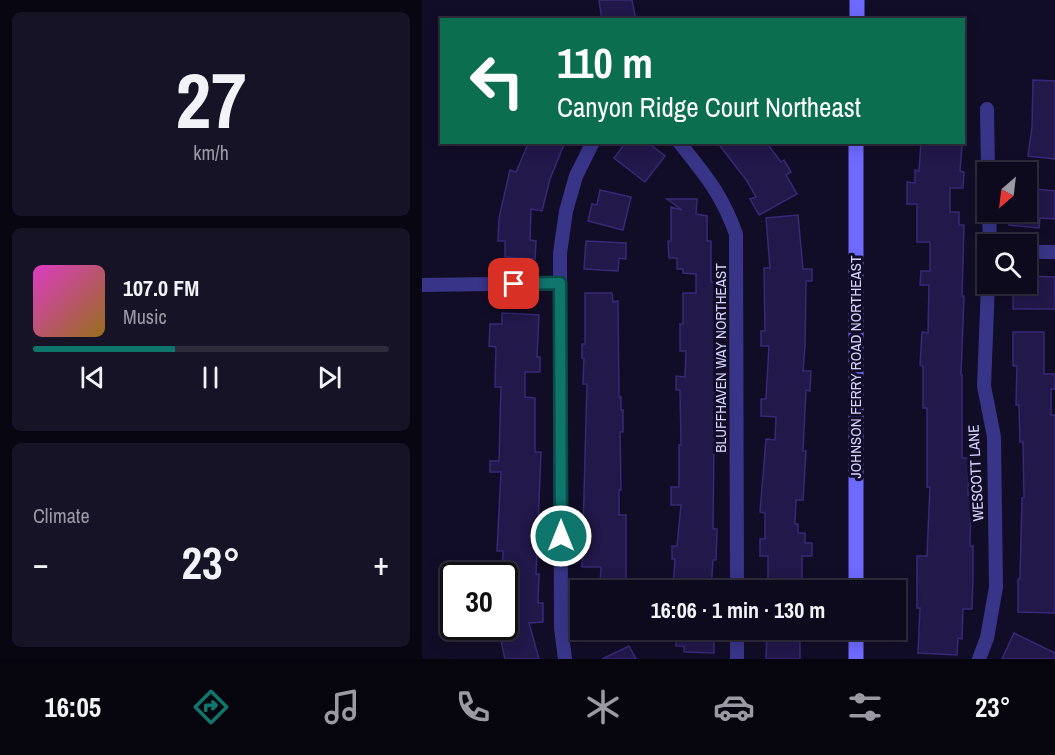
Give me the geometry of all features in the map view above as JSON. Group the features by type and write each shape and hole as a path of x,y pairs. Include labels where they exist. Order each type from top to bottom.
{"main road":[{"path":"857,0 857,18"},
{"name":"JOHNSON FERRY ROAD NORTHEAST","path":"856,144 856,580"},
{"path":"856,640 856,659"}],"street":[{"path":"987,109 988,162"},
{"path":"565,659 561,628 560,253 566,211 576,176 592,144"},
{"name":"BLUFFHAVEN WAY NORTHEAST","path":"681,144 716,188 736,234 737,580"},
{"path":"1037,252 1055,252"},
{"path":"422,285 560,283"},
{"name":"WESCOTT LANE","path":"979,659 987,638 996,587 994,437 984,386 989,294"},
{"path":"737,640 737,659"}],"building":[{"path":"599,0 632,0 636,18 602,18"},
{"path":"1033,80 1055,81 1055,159 1028,156 1032,127"},
{"path":"528,144 564,144 550,179 542,211 531,209 530,240 536,241 535,259 505,257 505,241 498,241 499,218 510,170 516,172"},
{"path":"624,144 650,144 665,156 645,182 614,158"},
{"path":"719,144 768,144 781,162 784,160 791,172 786,175 797,194 759,215 750,199 756,197 747,181"},
{"path":"921,144 962,145 960,171 964,172 963,188 950,188 950,212 959,212 959,225 964,225 962,458 969,458 968,495 971,495 970,546 973,546 973,578 972,609 963,609 962,639 958,638 957,655 918,653 920,608 917,608 917,556 927,556 930,487 927,487 927,408 923,408 923,366 920,365 922,332 928,333 929,285 920,285 921,271 930,271 930,242 917,242 917,204 907,204 907,182 915,183 915,170 919,171"},
{"path":"1037,189 1055,191 1055,219 1040,218 1039,228 1009,225 1009,222 1037,222"},
{"path":"600,190 631,197 623,230 588,221 592,204 597,205"},
{"path":"667,199 697,199 696,214 707,216 707,241 711,241 711,282 716,282 714,417 716,417 716,435 714,435 713,529 717,529 716,560 713,560 712,580 674,580 675,559 672,559 672,546 677,546 681,505 671,505 671,487 679,487 679,445 681,445 680,390 676,390 676,376 685,377 686,351 680,351 680,324 683,324 683,293 696,293 696,274 683,273 683,269 677,269 677,258 669,258 671,207 682,210"},
{"path":"798,215 803,269 812,269 812,281 806,281 803,371 811,371 810,391 806,390 803,500 796,500 795,524 798,524 798,533 805,533 805,543 812,543 812,556 802,556 802,580 768,580 768,556 760,556 760,539 765,539 765,513 760,512 766,439 775,440 776,417 761,416 761,399 766,399 769,346 761,346 761,331 765,331 764,268 770,268 766,218"},
{"path":"586,241 626,243 626,259 619,258 618,271 584,269"},
{"path":"1037,276 1055,277 1055,309 1013,309 1013,294 1037,294"},
{"path":"585,293 612,293 613,302 618,301 619,397 621,397 621,410 623,410 623,432 620,432 619,515 626,515 626,580 600,580 601,567 582,567 587,384 583,384 582,344 585,344"},
{"path":"502,313 539,315 537,357 540,357 540,372 525,372 525,397 535,398 535,452 541,452 536,574 539,574 538,603 543,603 543,622 529,623 539,659 505,659 501,641 518,640 518,562 503,562 503,551 497,551 501,472 490,472 490,461 499,461 501,387 495,387 496,347 489,346 490,324 502,324"},
{"path":"1013,332 1044,332 1044,374 1055,374 1055,389 1051,389 1051,415 1055,415 1055,613 1018,612 1022,498 1024,498 1023,442 1020,442 1019,405 1016,405 1017,366 1013,366"},
{"path":"1014,633 1055,653 1055,659 1002,659"},
{"path":"676,640 714,640 714,653 684,652 684,646 676,646"},
{"path":"767,640 800,640 800,659 766,659"},
{"path":"629,646 636,659 602,659"}],"route":[{"path":"514,284 560,283 561,536"}]}
